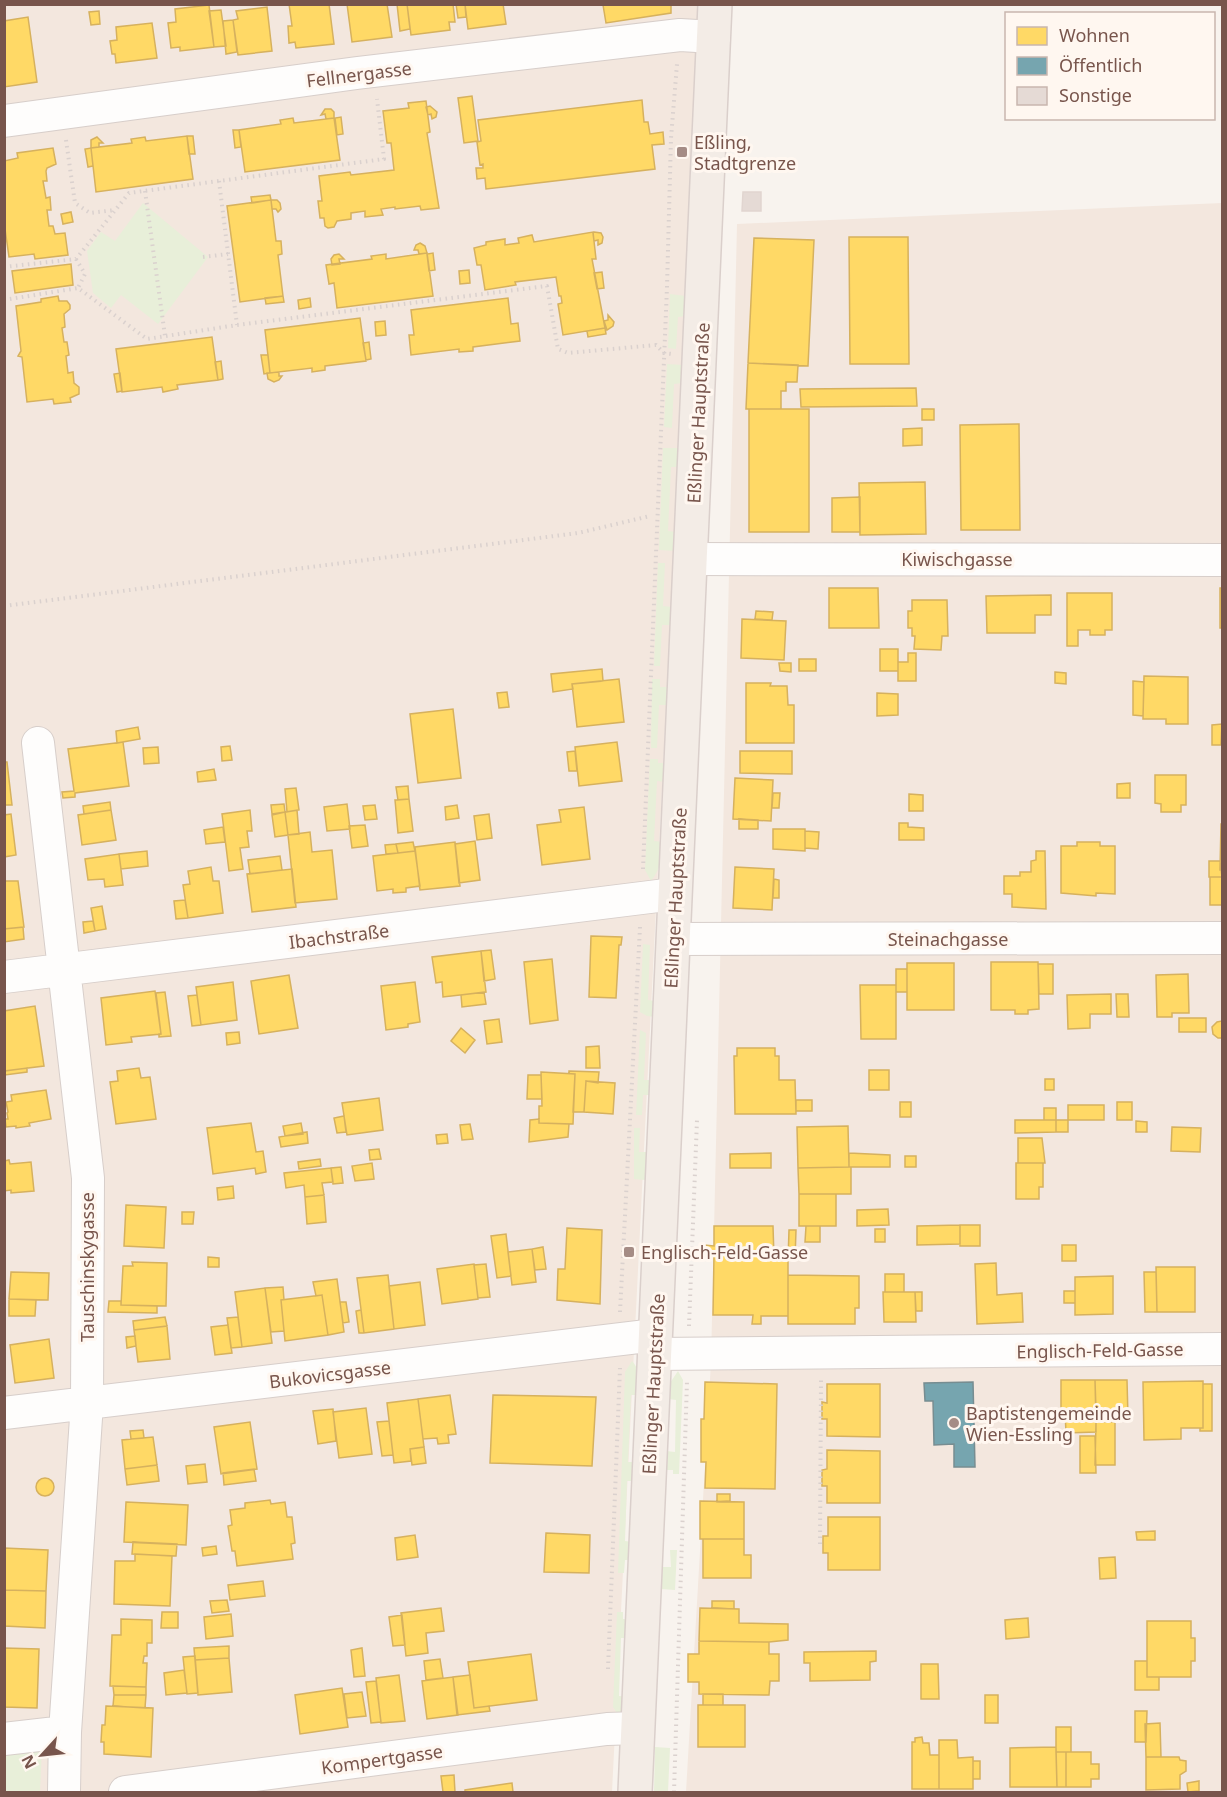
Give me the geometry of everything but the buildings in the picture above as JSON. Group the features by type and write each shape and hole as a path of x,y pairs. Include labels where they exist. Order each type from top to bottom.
{"main road":[{"name":"Eßlinger Hauptstraße","path":"635,1792 716,4"}],"street":[{"name":"Fellnergasse","path":"4,121 373,71 680,35 714,38"},
{"name":"Kiwischgasse","path":"692,559 1222,560"},
{"name":"Tauschinskygasse","path":"38,743 88,1178 87,1403 65,1732 64,1792"},
{"name":"Ibachstraße","path":"4,977 674,894"},
{"name":"Steinachgasse","path":"673,939 1222,938"},
{"name":"Englisch-Feld-Gasse","path":"654,1345 821,1352 1222,1349"},
{"name":"Bukovicsgasse","path":"4,1413 654,1345"},
{"name":"Kompertgasse","path":"125,1792 607,1729 638,1728"},
{"path":"4,1740 65,1732"}],"path":[{"path":"643,872 671,138 678,60"},
{"path":"4,267 76,259 129,193 384,159 373,71"},
{"path":"62,114 75,203 90,213 116,210"},
{"path":"219,181 237,325"},
{"path":"145,191 165,336"},
{"path":"203,257 228,254"},
{"path":"76,259 85,274 78,288"},
{"path":"4,300 78,288 147,339 237,325 547,286 558,349 568,352 656,345 664,353 701,355"},
{"path":"4,606 578,533 650,516"},
{"path":"619,1318 641,923"},
{"path":"820,1544 821,1352"},
{"path":"608,1670 620,1364"},
{"path":"674,1792 687,1378"}],"shaded area":[{"path":"5,5 701,5 612,1792 5,1792"},
{"path":"1222,203 1222,1792 686,1792 711,1362 737,224"}],"green space":[{"path":"143,203 208,257 158,324 121,295 111,308 93,293 87,251 101,232 115,241"},
{"path":"670,294 686,296 686,316 678,317 676,349 668,348"},
{"path":"667,364 683,365 683,383 674,384 672,428 664,427"},
{"path":"663,448 680,448 679,467 671,467 668,531 676,532 675,551 659,550"},
{"path":"658,563 665,563 663,606 672,607 671,625 662,625 660,666 654,666"},
{"path":"652,679 660,679 660,687 668,687 668,705 659,705 657,748 651,748"},
{"path":"650,759 658,759 658,763 666,763 665,782 657,781 654,841 663,842 662,853 659,867 651,881 645,870"},
{"path":"643,944 650,945 648,1000 655,1001 655,1017 640,1012"},
{"path":"640,1030 646,1033 644,1080 652,1080 651,1095 643,1095 642,1115 636,1115"},
{"path":"634,1128 640,1128 639,1152 647,1152 645,1180 634,1179"},
{"path":"632,1361 638,1373 640,1386 639,1395 631,1395 628,1462 637,1462 636,1481 627,1481 625,1541 633,1542 633,1560 625,1560 624,1573 618,1573 625,1372"},
{"path":"678,1371 683,1380 679,1474 673,1474 673,1470 665,1470 666,1451 675,1452 676,1400 668,1399 670,1383"},
{"path":"670,1550 677,1550 675,1590 661,1589 662,1567 671,1567"},
{"path":"617,1612 623,1612 623,1619 631,1619 629,1638 621,1638 619,1696 628,1697 620,1718 613,1707"},
{"path":"42,1747 40,1792 5,1792 4,1752"},
{"path":"655,1747 670,1748 668,1792 654,1792"}],"place":[{"name":"Eßling, Stadtgrenze","path":"682,152"},
{"name":"Englisch-Feld-Gasse","path":"629,1252"},
{"name":"Baptistengemeinde Wien-Essling","path":"954,1423"}]}
